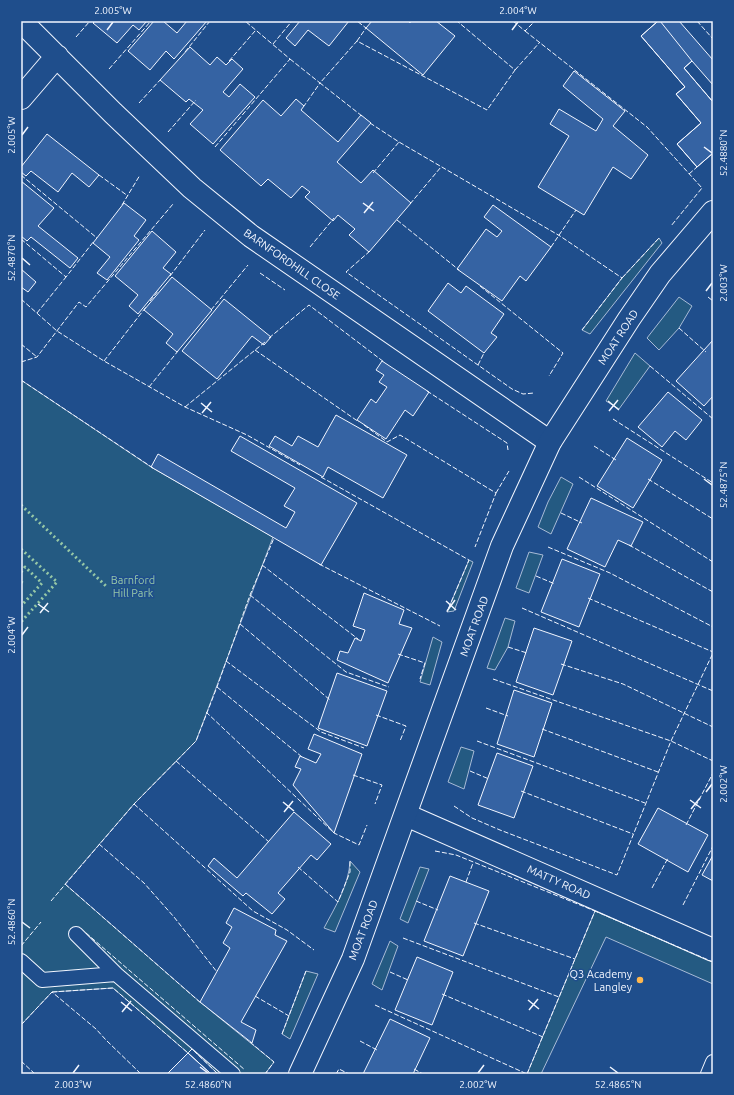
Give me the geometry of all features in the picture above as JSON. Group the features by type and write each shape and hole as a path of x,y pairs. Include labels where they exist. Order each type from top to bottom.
{"street":[{"name":"BARNFORDHILL CLOSE","path":"21,21 192,188 251,236 550,442"},
{"path":"21,98 57,56"},
{"name":"MOAT ROAD","path":"300,1074 352,960 406,815 502,546 550,442 629,319 660,274 713,212"},
{"name":"MATTY ROAD","path":"406,815 713,950"}],"lane":[{"path":"76,934 116,974 233,1074"},
{"path":"21,961 42,980 116,974"},
{"path":"708,1074 713,1062"}],"green space":[{"path":"659,238 662,243 590,334 582,330 622,278"},
{"path":"679,297 692,306 679,328 659,350 647,338"},
{"path":"635,353 650,366 619,409 606,401"},
{"name":"Barnford Hill Park","path":"21,380 151,467 273,537 196,741 134,804 65,884 200,1002 274,1062 265,1074 218,1074 192,1049 188,1053 113,988 52,992 21,1025"},
{"path":"561,477 573,484 551,534 538,527 548,502"},
{"path":"529,552 543,555 529,593 516,588"},
{"path":"469,560 473,562 454,611 447,612"},
{"path":"505,618 515,621 508,647 495,670 487,668"},
{"path":"433,637 442,642 430,685 420,682"},
{"path":"461,747 474,751 464,789 448,782"},
{"path":"350,861 360,872 335,932 324,928 344,887"},
{"path":"420,867 429,869 408,923 400,919"},
{"path":"595,911 713,962 713,984 606,937 541,1074 527,1074"},
{"path":"390,941 398,946 382,990 372,984"},
{"path":"306,971 318,974 290,1039 282,1034"}],"building":[{"path":"95,21 147,21 139,30 133,25 117,43 93,23"},
{"path":"154,21 163,21 177,33 187,21 207,21 174,59 166,51 150,70 128,51"},
{"path":"300,21 349,21 329,46 308,30 295,46 286,38"},
{"path":"372,21 408,21 410,23 411,21 436,21 455,36 423,75 366,28"},
{"path":"658,21 679,21 713,60 713,85 692,61 684,68 713,102 713,153 697,167 677,144 701,123 676,94 685,87 641,36"},
{"path":"658,21 660,21 692,61 684,68 713,102 713,153 697,167 677,144 701,123 676,94 685,87 641,36"},
{"path":"190,47 210,65 217,57 226,65 232,59 243,69 223,92 229,97 240,84 255,97 213,144 190,124 203,110 189,99 186,102 160,80"},
{"path":"574,71 625,111 613,126 648,155 631,179 613,167 584,215 538,187 569,136 550,124 559,109 596,131 603,119 563,86"},
{"path":"296,99 304,106 301,110 338,142 361,115 371,123 337,162 361,183 373,170 411,203 369,252 349,235 355,229 338,215 333,221 305,197 310,192 302,186 291,198 268,179 261,186 220,150 263,100 281,116"},
{"path":"47,134 99,175 89,187 72,173 58,192 31,171 26,176 21,172 21,167"},
{"path":"21,181 54,208 38,226 78,258 70,268 31,237 27,241 21,236"},
{"path":"124,203 146,220 134,236 139,240 107,280 97,273 110,257 93,243"},
{"path":"493,205 551,247 526,281 520,276 502,301 457,269 486,229 497,237 502,231 484,217"},
{"path":"152,231 176,252 163,268 171,274 138,314 129,306 138,295 115,276"},
{"path":"21,269 36,282 28,292 21,287"},
{"path":"172,277 212,310 177,352 166,343 173,334 144,310"},
{"path":"448,283 461,293 466,286 504,314 491,333 497,337 484,353 428,311"},
{"path":"224,299 271,337 264,345 252,336 217,379 182,351"},
{"path":"713,340 713,396 704,406 676,381"},
{"path":"382,361 429,392 413,416 405,410 386,439 357,420 371,399 376,403 387,387 379,382 384,375 376,370"},
{"path":"668,392 702,420 686,440 675,431 662,447 638,427"},
{"path":"336,415 407,455 383,498 328,467 323,477 269,446 275,436 292,446 298,436 318,447"},
{"path":"240,436 357,503 321,565 151,467 158,454 286,528 295,512 284,506 295,488 231,451"},
{"path":"627,438 662,460 633,508 597,486"},
{"path":"591,498 643,522 631,546 618,540 605,567 567,549"},
{"path":"562,559 600,574 579,627 541,612"},
{"path":"364,593 404,610 399,624 412,628 388,683 337,660 340,651 348,653 355,638 361,641 365,630 353,626"},
{"path":"534,628 572,641 553,695 516,682"},
{"path":"337,673 387,691 367,746 318,728"},
{"path":"514,690 552,703 534,757 497,744"},
{"path":"314,734 362,754 334,833 293,785 301,769 295,767 300,756 316,763 321,754 308,749"},
{"path":"497,753 533,766 514,818 478,805"},
{"path":"658,808 708,835 688,872 638,844"},
{"path":"294,812 331,844 317,860 311,855 278,893 285,899 272,914 246,893 243,896 208,866 214,858 237,878"},
{"path":"713,855 713,881 702,875"},
{"path":"450,876 489,891 463,956 424,941"},
{"path":"234,908 276,930 275,935 287,941 241,1022 256,1030 252,1043 200,1002 230,948 223,943 232,927 226,923"},
{"path":"417,957 453,972 432,1025 395,1010"},
{"path":"390,1019 430,1038 413,1074 363,1074"},
{"path":"188,1053 211,1074 167,1074"},
{"path":"188,1053 211,1074 167,1074"}],"hedge":[{"path":"21,505 107,587"},
{"path":"21,549 57,582 21,622"},
{"path":"21,572 25,567 42,583 21,606"}],"fence":[{"path":"76,37 90,21"},
{"path":"109,69 151,21"},
{"path":"185,52 210,21"},
{"path":"215,147 290,59 245,21"},
{"path":"273,44 292,21"},
{"path":"357,21 366,28 357,41"},
{"path":"362,116 320,83 357,41 487,110 515,70 457,21"},
{"path":"513,21 525,31 535,21"},
{"path":"697,21 713,39"},
{"path":"229,61 255,31"},
{"path":"525,31 647,127 702,188 671,226"},
{"path":"515,70 540,42"},
{"path":"290,59 320,83 304,106"},
{"path":"139,103 161,79"},
{"path":"168,132 196,100"},
{"path":"370,123 399,142 560,236 622,278 582,330"},
{"path":"373,173 399,142"},
{"path":"410,204 441,167"},
{"path":"689,174 697,167"},
{"path":"21,175 97,238"},
{"path":"99,175 128,196"},
{"path":"122,205 140,175"},
{"path":"21,362 37,357 79,302 86,307 173,204"},
{"path":"551,247 576,210"},
{"path":"310,247 334,218"},
{"path":"397,220 459,270"},
{"path":"170,276 205,230"},
{"path":"622,278 659,238"},
{"path":"21,239 66,277 94,241"},
{"path":"370,251 346,272 512,389 523,394 534,393"},
{"path":"211,310 248,265"},
{"path":"260,273 285,290"},
{"path":"37,313 66,277"},
{"path":"480,286 563,353 549,376"},
{"path":"150,301 159,290"},
{"path":"708,297 713,301"},
{"path":"21,299 57,331 104,361 185,407 247,435 300,465"},
{"path":"269,338 309,305 384,362"},
{"path":"104,361 146,307"},
{"path":"679,328 706,352"},
{"path":"185,407 265,342"},
{"path":"21,344 37,357"},
{"path":"255,350 359,422"},
{"path":"149,387 178,351"},
{"path":"478,365 484,353"},
{"path":"650,366 713,419"},
{"path":"21,380 153,468"},
{"path":"427,391 507,443 508,450"},
{"path":"613,419 713,483"},
{"path":"364,425 387,442 400,435 496,493 475,547"},
{"path":"594,446 616,460"},
{"path":"496,493 509,471"},
{"path":"321,477 469,560 447,612"},
{"path":"579,477 713,562"},
{"path":"648,479 713,519"},
{"path":"561,513 582,523"},
{"path":"51,901 134,804 196,741 250,595 274,538"},
{"path":"629,545 713,592"},
{"path":"548,547 610,573 713,627"},
{"path":"319,564 440,626"},
{"path":"262,565 358,639"},
{"path":"536,576 555,584"},
{"path":"250,595 346,672 389,687"},
{"path":"588,598 713,652"},
{"path":"522,608 713,691"},
{"path":"240,624 330,700"},
{"path":"508,647 527,653"},
{"path":"454,806 472,818 500,830 617,875 671,741 713,653"},
{"path":"398,654 425,663 420,679"},
{"path":"226,661 321,732 364,748"},
{"path":"561,664 623,684 713,727"},
{"path":"493,679 671,741 713,761"},
{"path":"217,687 302,757"},
{"path":"486,708 508,716"},
{"path":"206,712 334,833 359,845 367,825"},
{"path":"376,715 406,726 400,741"},
{"path":"542,729 658,772"},
{"path":"477,741 645,803"},
{"path":"176,761 269,842"},
{"path":"470,771 489,779"},
{"path":"686,825 713,773"},
{"path":"353,775 382,785 375,804"},
{"path":"521,791 633,834"},
{"path":"134,804 253,911 287,930 314,950"},
{"path":"99,844 144,883 174,917 217,972"},
{"path":"683,905 713,846"},
{"path":"435,851 456,855 595,911"},
{"path":"652,888 668,858"},
{"path":"298,867 338,902 350,872 350,861"},
{"path":"466,882 473,863"},
{"path":"65,884 202,1004"},
{"path":"416,901 438,910"},
{"path":"527,1074 595,911 713,962"},
{"path":"21,946 41,922"},
{"path":"474,923 575,959"},
{"path":"86,933 245,1070"},
{"path":"403,938 559,997"},
{"path":"282,1034 306,971"},
{"path":"390,972 408,980"},
{"path":"52,992 113,988 188,1053 192,1049 218,1074"},
{"path":"21,1025 52,992 96,1029 141,1074"},
{"path":"442,994 543,1037"},
{"path":"255,996 289,1016"},
{"path":"375,1005 527,1074"},
{"path":"360,1041 377,1050"},
{"path":"250,1042 274,1062 265,1074"},
{"path":"21,1061 35,1074"},
{"path":"336,1074 339,1069 349,1074"},
{"path":"414,1069 423,1074"}],"place":[{"name":"Q3 Academy Langley","path":"640,980"}]}
